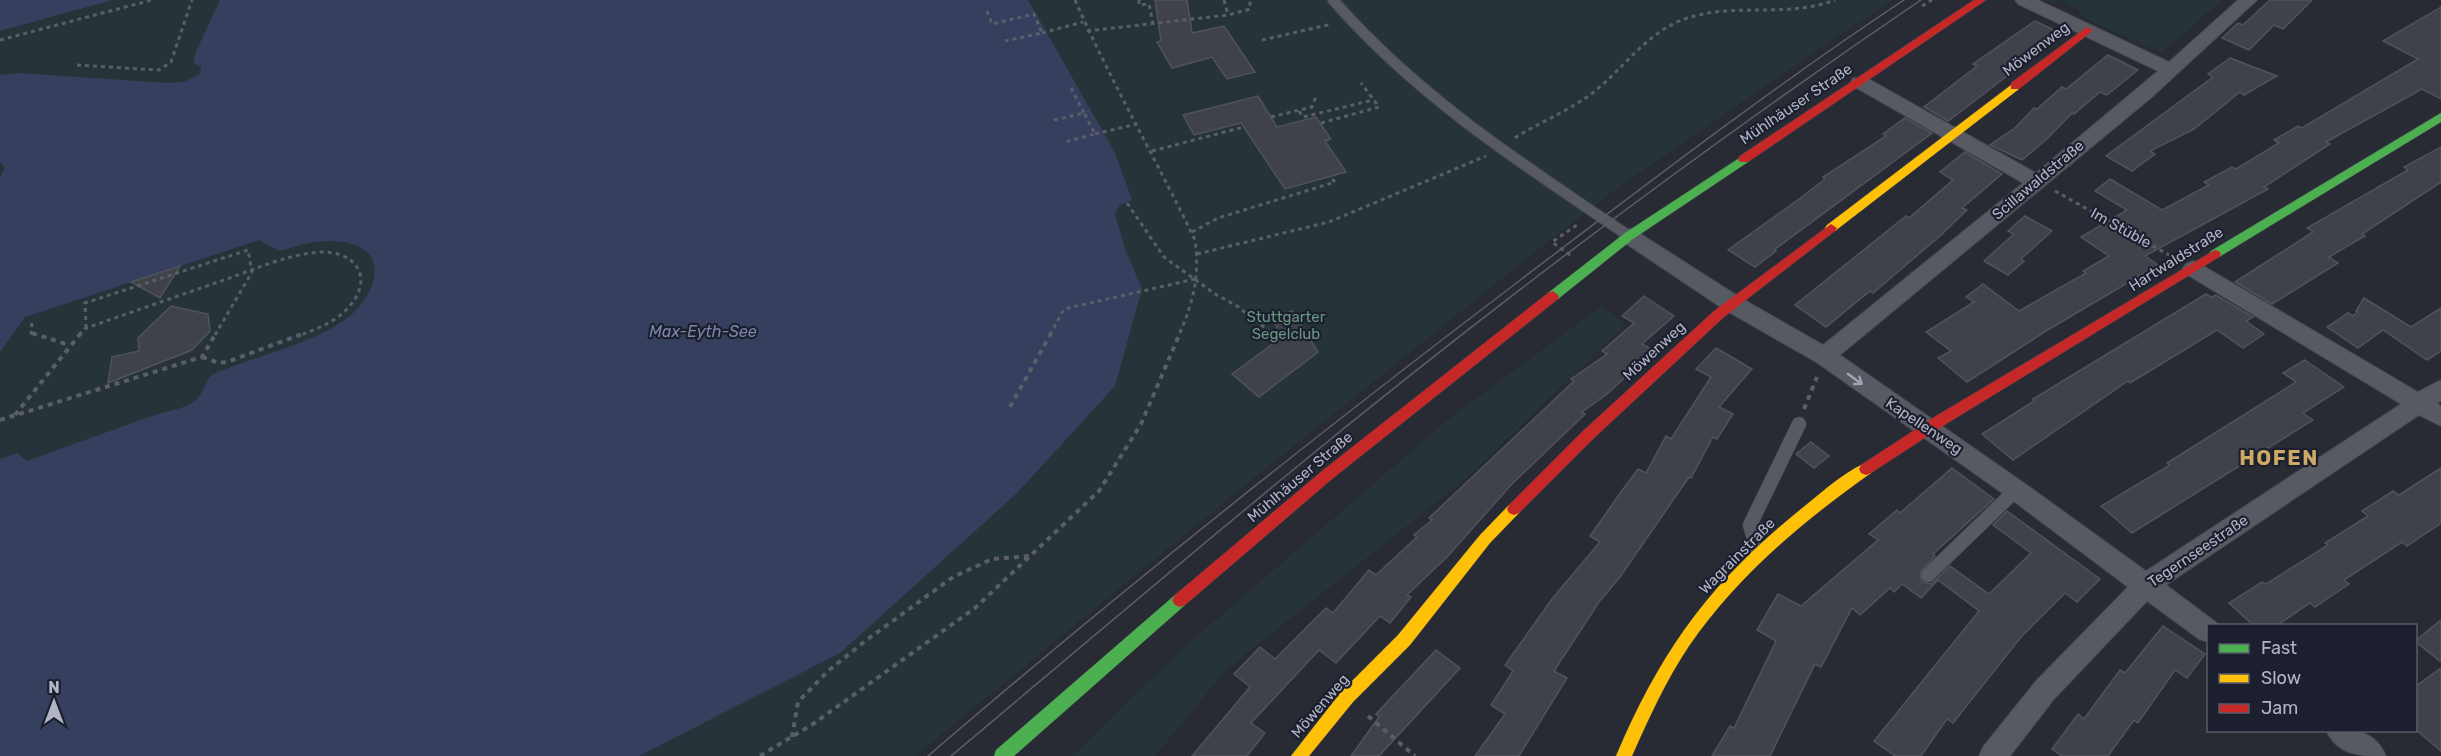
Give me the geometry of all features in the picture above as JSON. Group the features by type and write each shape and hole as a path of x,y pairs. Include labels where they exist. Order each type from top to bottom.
{"street":[{"name":"Mühlhäuser Straße","path":"1002,756 1078,687 1336,468 1629,236 1981,0"},
{"path":"2024,0 2170,70"},
{"name":"Scillawaldstraße","path":"1824,356 2037,182 2170,70 2248,0"},
{"name":"Möwenweg","path":"1299,756 1347,697 1404,640 1485,539 1588,435 1733,304 2088,30"},
{"path":"1860,82 2037,182"},
{"name":"Hartwaldstraße","path":"1928,428 2193,269 2335,178 2441,117"},
{"name":"Kapellenweg","path":"1629,236 1733,304 1824,356 2016,490 2207,630"},
{"path":"2193,269 2441,417"},
{"name":"Tegernseestraße","path":"1993,756 2045,690 2146,584 2441,389"},
{"name":"Wagrainstraße","path":"1624,756 1676,652 1707,609 1759,553 1812,508 1928,428"},
{"path":"2341,732 2372,756"}],"lane":[{"path":"1333,0 1388,58 1498,150 1629,236"},
{"path":"1759,553 1750,525 1799,424"},
{"path":"1928,574 2016,490"}],"path":[{"path":"0,40 152,0"},
{"path":"77,65 159,70 171,62 192,0"},
{"path":"760,756 792,737 975,608 1099,491 1141,424 1194,301 1197,254 1191,232 1152,151 1087,31 1075,0"},
{"path":"1138,0 1139,5 1149,4 1153,25"},
{"path":"1224,0 1228,15"},
{"path":"1087,31 1228,15 1250,9 1250,0"},
{"path":"1197,254 1329,222 1478,161 1585,98 1614,75 1646,41 1682,20 1729,10 1796,11 1812,9 1835,0"},
{"path":"1922,6 1932,0"},
{"path":"987,10 992,24 1034,14 1042,33"},
{"path":"1262,40 1351,20"},
{"path":"1005,41 1083,22"},
{"path":"1321,123 1379,107 1361,83"},
{"path":"1071,88 1095,134"},
{"path":"1271,117 1312,107 1317,94"},
{"path":"1299,111 1303,117 1374,100"},
{"path":"1054,120 1084,113"},
{"path":"1065,142 1137,124"},
{"path":"1152,151 1244,127"},
{"path":"1191,232 1218,218 1335,182 1330,177"},
{"name":"Im Stüble","path":"2037,182 2193,269"},
{"path":"1127,203 1164,257 1215,294 1237,306 1274,335"},
{"path":"86,328 85,303 248,250 252,272 202,357"},
{"path":"0,420 202,357 221,363 318,329 338,318 351,304 362,277 354,260 333,252 314,252 289,257 252,272 165,298 86,328 69,345 15,414"},
{"path":"1010,407 1064,309 1195,279"},
{"path":"32,323 31,333 69,345"},
{"path":"1799,424 1824,356"},
{"path":"792,737 798,702 828,671 868,639 953,576 992,559 1030,556"},
{"path":"1347,697 1415,756"}],"green space":[{"name":"Max-Eyth-See","path":"113,0 1893,0 1612,192 1239,490 915,756 0,756 0,31"},
{"path":"2046,0 2059,0 2054,4"},
{"path":"2059,0 2221,1 2161,53 2079,15 2082,11"},
{"path":"1602,306 1626,325 1463,481 1227,669 1155,756 1072,756 1187,645 1451,417"}],"water":[{"path":"0,0 113,0 0,31"},
{"name":"Max-Eyth-See","path":"220,0 1028,0 1115,153 1132,200 1120,205 1115,214 1125,249 1142,289 1115,386 1017,493 840,653 639,756 0,756 0,459 17,453 27,461 190,404 198,398 212,375 313,338 343,321 361,304 369,293 373,281 375,270 372,259 365,250 352,244 324,241 280,251 259,240 25,317 0,352 0,177 5,167 0,162 0,75 18,73 167,83 184,82 200,74 201,67 194,63 195,54"}],"building":[{"path":"1155,0 1187,0 1192,33 1224,26 1255,72 1227,79 1212,57 1172,68 1157,42 1161,41"},
{"path":"2270,0 2312,0 2283,29 2274,25 2249,50 2222,38 2238,23 2243,25"},
{"path":"2441,7 2441,99 2422,89 2326,142 2330,144 2264,187 2268,189 2145,256 2158,265 2046,331 1967,382 1938,358 1951,351 1926,332 1974,302 1966,297 1983,284 2019,311 2086,273 2083,271 2109,256 2081,237 2127,210 2095,191 2110,179 2162,210 2209,185 2204,182 2232,167 2236,169 2279,143 2274,140 2298,126 2302,128 2418,59 2383,41"},
{"path":"2035,21 2062,34 1948,121 1924,107 1977,66 1973,64"},
{"path":"2108,55 2138,70 2107,95 2100,92 2074,114 2072,113 2022,160 1990,145 2015,128 2034,108 2037,109 2062,87 2066,89"},
{"path":"2230,58 2277,76 2244,95 2240,92 2194,129 2150,151 2155,154 2132,171 2106,156 2213,77 2208,74"},
{"path":"1258,96 1277,127 1316,117 1331,139 1325,141 1346,172 1285,189 1241,123 1194,135 1183,115"},
{"path":"1905,118 1932,133 1774,250 1776,251 1755,267 1728,250 1825,179 1823,177 1886,136 1883,134"},
{"path":"2441,147 2441,182 2362,234 2365,236 2329,257 2338,263 2272,304 2235,282 2313,232 2307,228 2408,170 2404,167"},
{"path":"1965,152 2002,174 1962,208 1967,210 1940,236 1873,293 1870,291 1826,327 1795,305 1906,216 1909,218 1953,180 1940,172"},
{"path":"2025,216 2052,231 2021,259 2024,261 2008,275 1984,261 2014,234 2008,231"},
{"path":"180,266 160,298 131,282"},
{"path":"2206,294 2211,297 2216,295 2253,317 2246,321 2264,334 2243,348 2217,330 2130,383 2128,381 2013,460 1982,434 2034,401 2033,399"},
{"path":"1644,296 1674,316 1642,344 1654,351 1606,395 1582,412 1585,414 1512,484 1447,557 1407,595 1411,597 1390,623 1380,616 1336,663 1319,650 1251,723 1265,733 1247,756 1192,756 1250,687 1234,674 1260,647 1275,659 1326,608 1333,613 1369,570 1376,575 1417,537 1414,535 1432,520 1429,518 1574,381 1571,379 1607,354 1602,351 1634,323 1622,316"},
{"path":"2364,298 2411,327 2441,308 2441,351 2427,360 2383,330 2358,348 2327,327 2348,313 2353,316 2358,312 2356,311"},
{"path":"171,306 208,314 210,331 192,350 108,383 112,357 139,351 138,338"},
{"name":"Stuttgarter Segelclub","path":"1292,311 1318,352 1259,397 1232,374 1282,337 1272,318"},
{"path":"1716,348 1752,369 1719,407 1733,414 1717,439 1713,437 1691,478 1689,477 1620,577 1599,602 1554,671 1567,678 1519,756 1475,756 1505,714 1491,705 1513,671 1505,665 1552,599 1600,542 1590,536 1621,492 1638,469 1646,473 1666,436 1671,439 1711,377 1696,369"},
{"path":"2305,360 2344,387 2303,413 2313,420 2132,533 2101,506 2170,465 2167,463 2296,382 2283,373"},
{"path":"1811,442 1829,456 1814,468 1796,454"},
{"path":"1952,468 1994,499 1933,554 1935,556 1920,572 1922,582 1931,584 1950,566 1989,594 2031,553 1993,525 2007,511 2100,579 2077,602 2065,593 2021,637 1953,723 1947,719 1921,756 1895,756 1874,741 1979,611 1938,580 1921,598 1902,584 1894,592 1890,588 1860,615 1852,608 1821,667 1815,664 1770,756 1712,756 1730,726 1734,728 1776,641 1757,630 1778,594 1801,606 1878,540 1869,534 1897,510 1900,513"},
{"path":"2441,468 2441,523 2407,546 2402,542 2344,580 2349,584 2315,607 2310,603 2279,624 2252,624 2229,603 2262,582 2266,584 2328,545 2325,543 2368,516 2362,511 2393,491 2399,495"},
{"path":"2441,620 2441,662 2417,643 2417,639"},
{"path":"2163,626 2205,654 2187,678 2175,670 2138,723 2134,720 2108,756 2062,756 2052,749 2078,714 2084,719 2120,670 2125,673"},
{"path":"1436,650 1460,668 1379,756 1351,756 1379,717 1376,714"},
{"path":"2441,668 2441,751 2417,731 2417,686"}],"tram line":[{"path":"928,756 1148,572 1372,394 1711,136 1904,0"},
{"path":"951,756 1246,509 1442,350 1678,171 1921,0"}],"traffic: fast":[{"path":"2215,254 2441,117"},
{"path":"1553,296 1629,236 1744,159"},
{"path":"1002,756 1180,600"}],"traffic: slow":[{"path":"1831,228 2015,86"},
{"path":"1624,756 1674,656 1722,592 1743,569 1790,526 1866,469"},
{"path":"1299,756 1347,697 1404,640 1485,539 1514,509"}],"traffic: jam":[{"path":"1744,159 1981,0"},
{"path":"2015,86 2087,30"},
{"path":"1514,509 1588,435 1719,314 1831,228"},
{"path":"1866,469 1941,420 2215,254"},
{"path":"1180,600 1327,475 1553,296"}],"district":[{"name":"HOFEN","path":"2279,458"}]}
